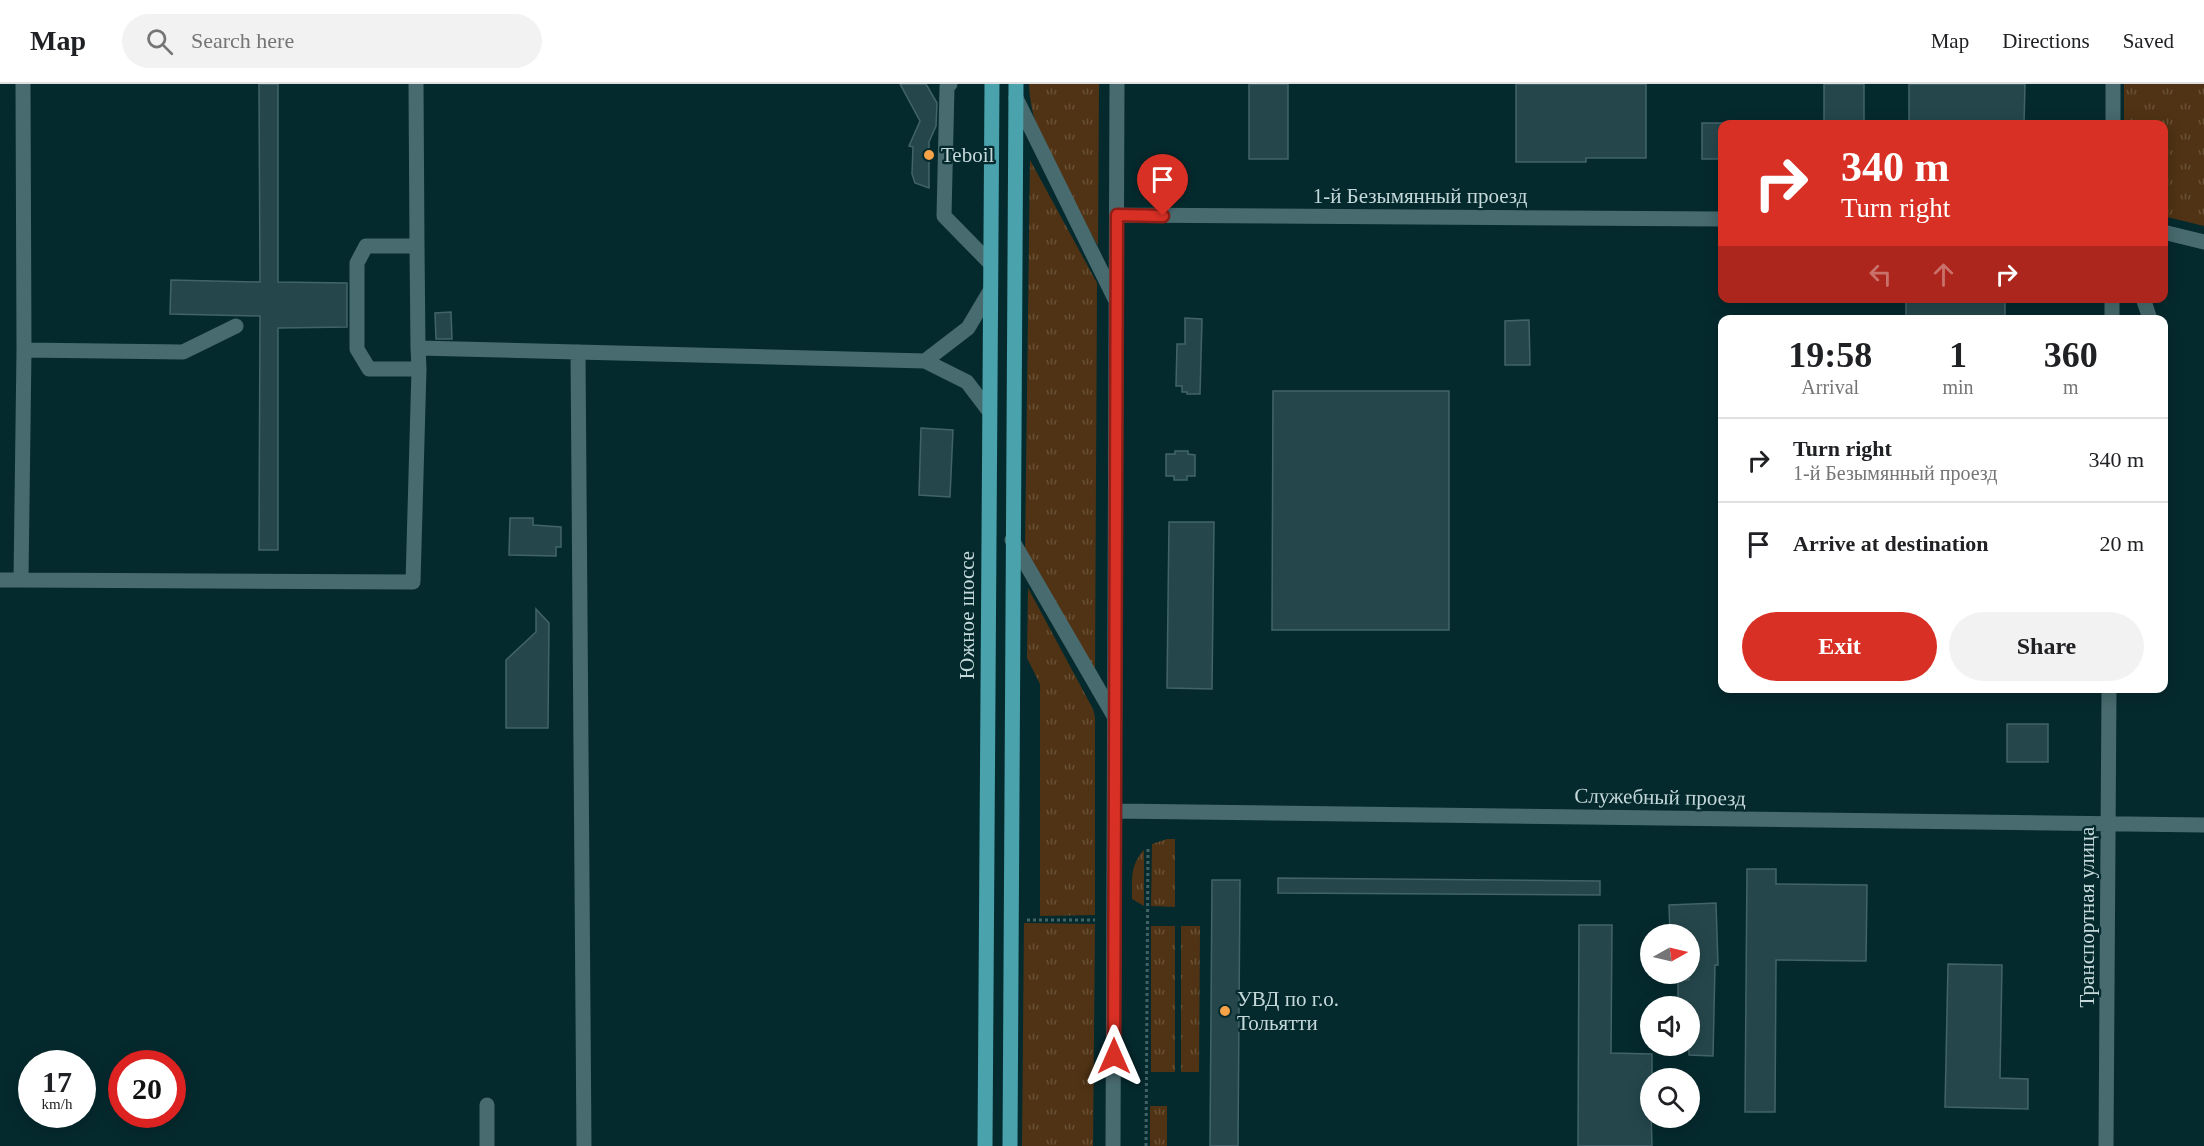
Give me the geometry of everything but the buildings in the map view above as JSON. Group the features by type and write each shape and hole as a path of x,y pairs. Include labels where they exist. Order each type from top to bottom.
{"main road":[{"name":"Южное шоссе","path":"985,1146 992,84"},
{"path":"1010,1146 1016,91"}],"street":[{"path":"21,580 24,350 23,84"},
{"path":"0,580 413,582 419,369 416,84"},
{"path":"950,84 947,87 944,216 990,263"},
{"path":"1113,1146 1117,84"},
{"path":"2113,120 2114,84"},
{"path":"1016,91 1117,302"},
{"name":"1-й Безымянный проезд","path":"1117,215 1718,219"},
{"path":"2168,233 2204,242"},
{"path":"417,246 366,246 357,263 357,349 369,369 419,369"},
{"path":"925,361 968,328 990,291"},
{"path":"24,350 183,352 236,326"},
{"path":"418,348 925,361 967,382 989,411"},
{"path":"578,352 584,1146"},
{"path":"1012,540 1114,716"},
{"name":"Транспортная улица","path":"2106,1146 2109,693"},
{"name":"Служебный проезд","path":"1115,811 2204,825"},
{"path":"487,1146 488,1105"}],"path":[{"path":"1146,1146 1148,849"},
{"path":"1024,920 1095,920"}],"green space":[{"path":"1029,84 1099,84 1098,246 1044,147 1031,105"},
{"path":"2124,84 2204,84 2204,226 2168,217 2168,120 2124,120"},
{"path":"1030,160 1097,283 1095,672 1025,551"},
{"path":"1028,588 1093,709 1095,717 1095,915 1040,916 1040,684 1027,658"},
{"path":"1175,839 1175,907 1151,906 1152,844"},
{"path":"1144,850 1144,906 1132,899 1132,885 1136,861"},
{"path":"1024,923 1095,924 1093,1146 1022,1146"},
{"path":"1151,926 1175,926 1175,1072 1151,1072"},
{"path":"1181,926 1200,926 1199,1072 1181,1072"},
{"path":"1150,1106 1167,1106 1167,1146 1150,1146"}],"place":[{"name":"Teboil","path":"929,155"},
{"name":"УВД по г.о. Тольятти","path":"1225,1011"}],"route":[{"path":"1114,1056 1117,215 1163,216"}]}
